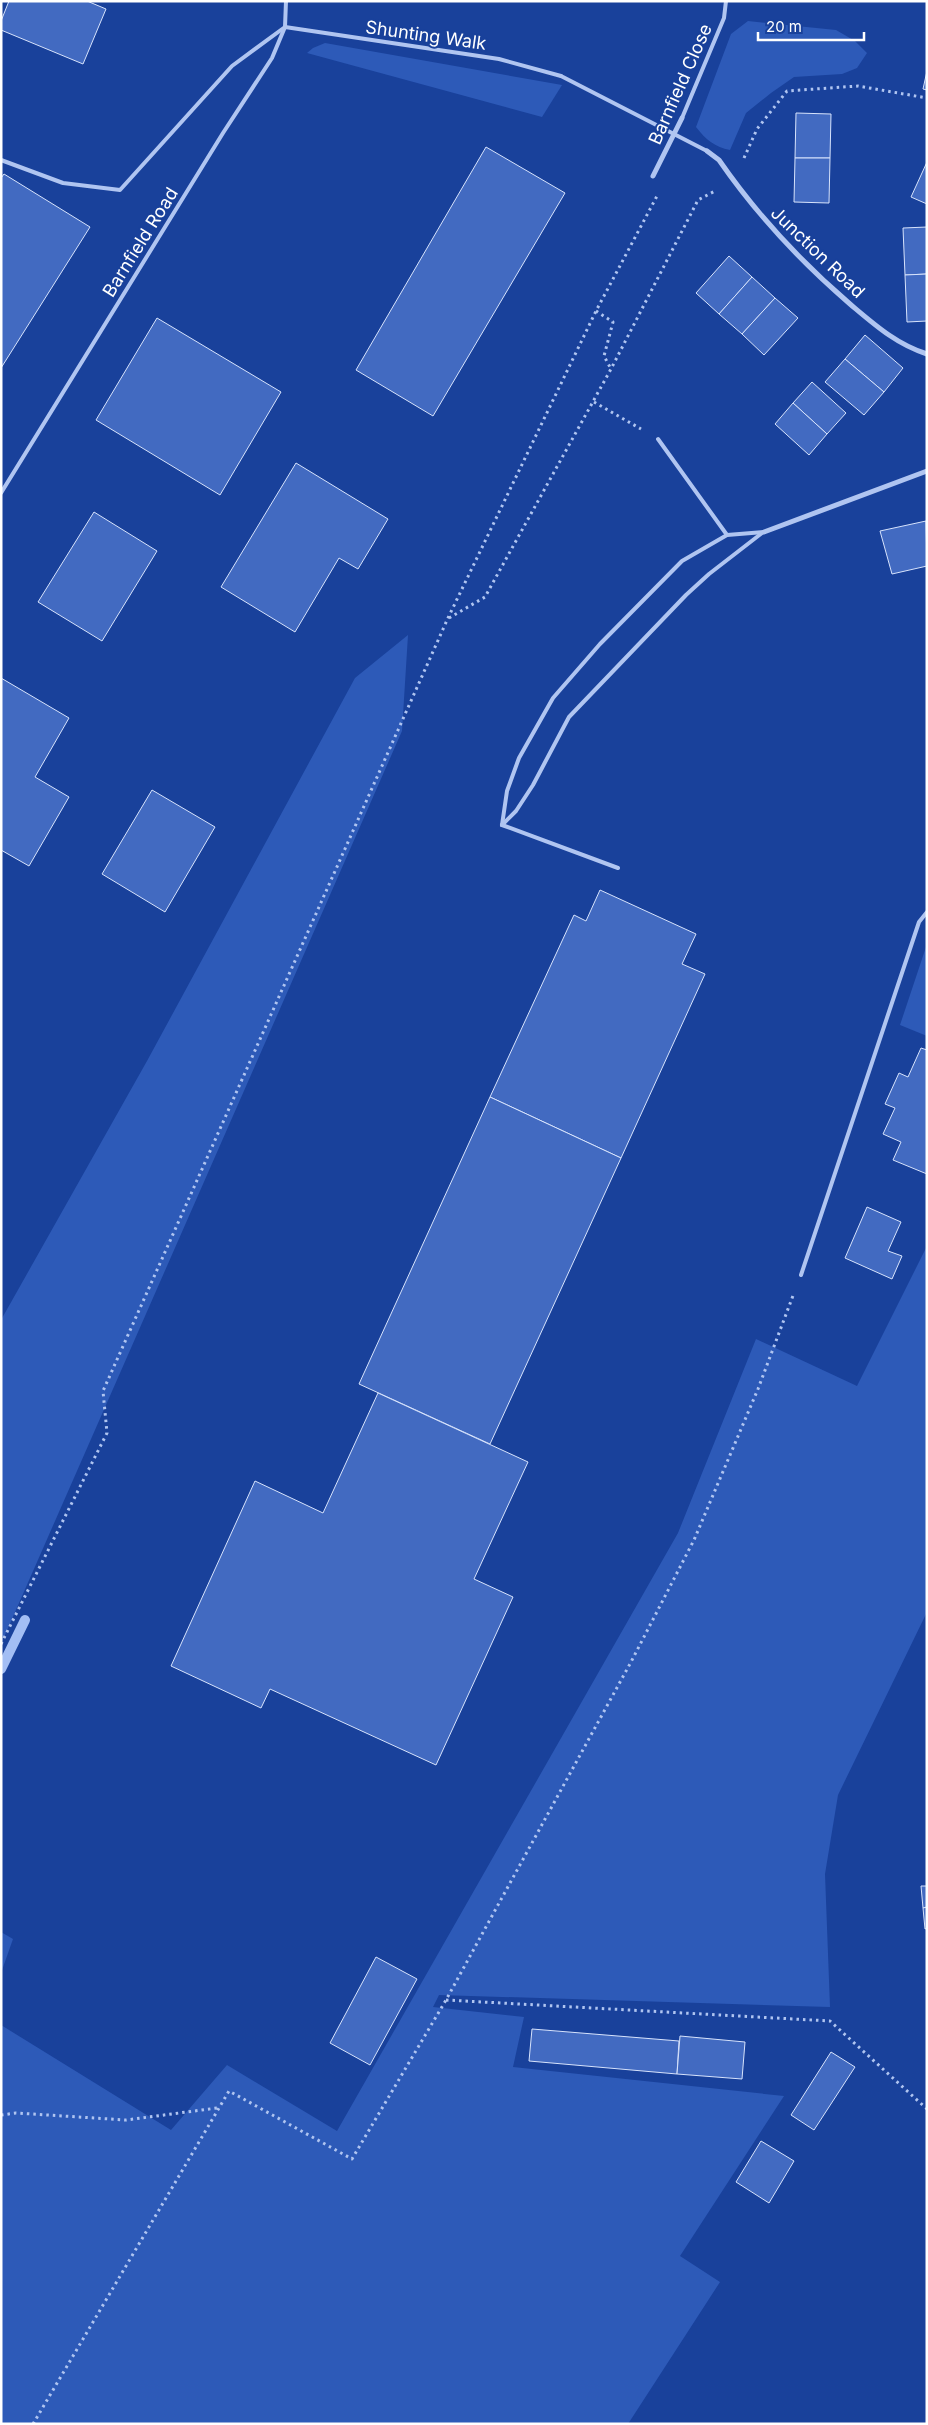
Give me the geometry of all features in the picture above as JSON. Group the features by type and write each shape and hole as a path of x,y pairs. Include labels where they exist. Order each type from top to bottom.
{"street":[{"name":"Barnfield Close","path":"653,176 682,118"},
{"name":"Junction Road","path":"707,151 719,160 733,181 775,234 817,276 888,336 912,349 927,354"},
{"path":"764,532 927,471"}],"lane":[{"name":"Barnfield Road","path":"1,493 223,133 272,58 285,27 286,1"},
{"name":"Barnfield Close","path":"682,118 724,18 726,1"},
{"name":"Shunting Walk","path":"285,27 499,59 561,76 707,151"},
{"path":"1,160 63,183 120,190 232,66 285,27"},
{"path":"658,439 727,536"},
{"path":"502,825 507,791 519,758 553,698 600,644 682,561 727,536 764,532"},
{"path":"502,825 516,812 533,785 569,716 686,594 764,532"},
{"path":"502,825 618,868"},
{"path":"800,1275 919,922 927,912"}],"path":[{"path":"448,618 485,596 594,402 698,200 733,181 757,130 786,91 858,86 927,98"},
{"path":"1,1644 107,1433 102,1391 448,618 596,311 661,189"},
{"path":"596,311 613,322 604,356 611,369"},
{"path":"594,402 658,439"},
{"path":"33,2424 229,2092 352,2159 446,2000 631,1662 694,1540 758,1389 800,1275"},
{"path":"446,2000 830,2021 927,2109"},
{"path":"1,2115 16,2113 126,2120 218,2108"}],"shaded area":[{"path":"748,21 836,30 855,41 867,53 857,68 842,74 794,77 771,93 746,113 730,150 711,142 696,127 731,34"},
{"path":"325,43 562,85 542,117 307,53"},
{"path":"408,635 402,731 1,1644 1,1320 147,1061 355,678"},
{"path":"927,944 927,1036 900,1025"},
{"path":"927,1246 927,1612 838,1795 825,1874 830,2007 439,1995 433,2007 524,2017 513,2067 784,2096 680,2256 720,2282 628,2424 1,2424 1,2025 171,2130 227,2065 337,2131 678,1533 756,1339 857,1386"},
{"path":"1,1932 13,1939 1,1973"}],"building":[{"path":"9,1 87,1 106,9 83,64 1,30 1,21"},
{"path":"927,71 927,90 923,89"},
{"path":"796,113 831,114 830,158 795,158"},
{"path":"486,147 565,193 433,416 356,370"},
{"path":"795,158 830,158 829,203 794,202"},
{"path":"927,162 927,204 911,197"},
{"path":"4,174 90,227 1,368 1,178"},
{"path":"927,227 927,274 905,275 903,228"},
{"path":"729,256 752,277 719,314 696,293"},
{"path":"927,274 927,321 907,322 905,275"},
{"path":"752,277 775,298 742,334 719,314"},
{"path":"775,298 798,318 764,355 742,334"},
{"path":"157,318 281,392 220,495 96,420"},
{"path":"865,335 903,368 884,392 845,359"},
{"path":"845,359 884,392 864,415 825,382"},
{"path":"812,382 846,413 827,434 793,403"},
{"path":"793,403 827,434 809,455 775,424"},
{"path":"296,463 388,519 358,569 339,558 295,632 221,587"},
{"path":"94,512 157,551 102,641 38,602"},
{"path":"926,521 927,566 892,574 880,531"},
{"path":"1,678 69,718 35,777 69,797 29,866 1,850"},
{"path":"152,790 215,827 165,912 102,874"},
{"path":"600,890 696,934 682,964 705,974 621,1158 490,1097 574,915 586,921"},
{"path":"921,1048 927,1050 927,1174 893,1160 901,1142 883,1134 895,1108 885,1104 899,1073 908,1077"},
{"path":"490,1097 621,1158 490,1444 359,1384"},
{"path":"867,1207 901,1222 888,1251 902,1256 892,1279 845,1258"},
{"path":"378,1393 528,1462 474,1579 513,1597 436,1765 270,1689 261,1708 171,1666 255,1481 323,1513"},
{"path":"921,1886 927,1886 927,1907 923,1908"},
{"path":"927,1907 927,1928 925,1929 923,1908"},
{"path":"376,1957 417,1979 370,2065 330,2043"},
{"path":"532,2029 679,2041 677,2074 529,2061"},
{"path":"680,2036 745,2042 742,2079 677,2074"},
{"path":"831,2052 855,2067 814,2130 791,2115"},
{"path":"761,2141 794,2161 769,2203 736,2182"}],"waterway":[{"path":"1,1669 25,1620"}]}
